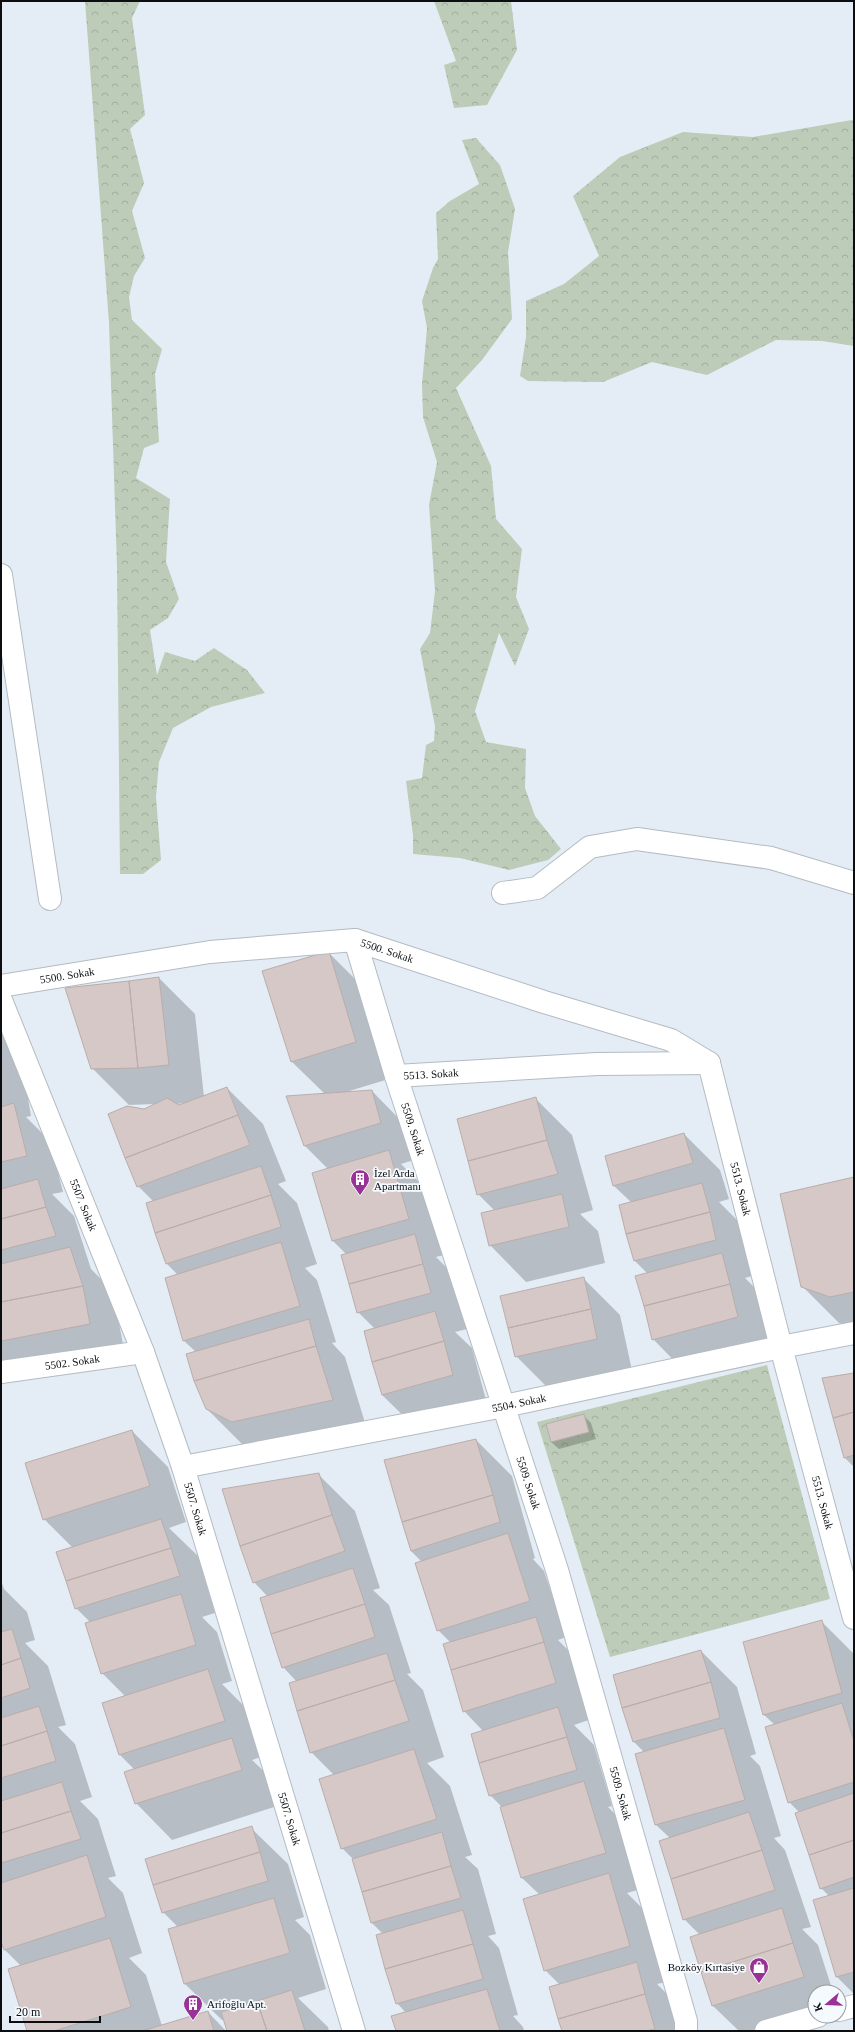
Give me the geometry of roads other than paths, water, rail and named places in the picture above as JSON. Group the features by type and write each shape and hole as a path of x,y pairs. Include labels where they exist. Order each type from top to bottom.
{"street":[{"path":"1,575 50,899"},
{"path":"503,893 537,888 590,847 637,839 771,858 854,883"},
{"name":"5500. Sokak","path":"1,986 210,952 355,940 544,1002 671,1040 709,1063"},
{"name":"5509. Sokak","path":"355,940 396,1076 557,1570 684,2013 686,2031"},
{"name":"5507. Sokak","path":"1,1000 143,1352 183,1467 354,2031"},
{"name":"5513. Sokak","path":"396,1076 597,1064 709,1063 781,1347 854,1618"},
{"name":"5504. Sokak","path":"183,1467 504,1406 854,1333"},
{"name":"5502. Sokak","path":"1,1372 143,1352"},
{"path":"766,2031 807,2019"}],"place":[{"name":"İzel Arda Apartmanı","path":"360,1196"},
{"name":"Bozköy Kırtasiye","path":"759,1984"},
{"name":"Arifoğlu Apt.","path":"193,2021"}]}
